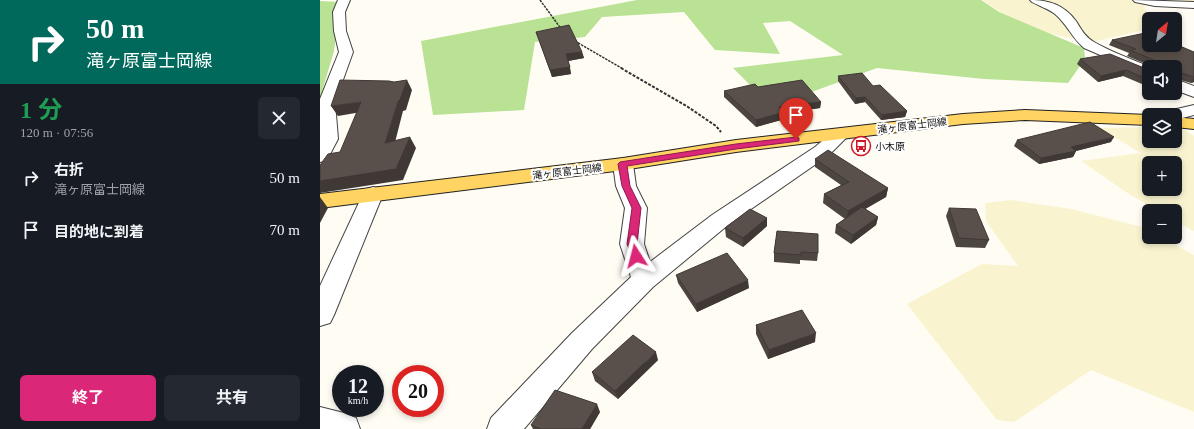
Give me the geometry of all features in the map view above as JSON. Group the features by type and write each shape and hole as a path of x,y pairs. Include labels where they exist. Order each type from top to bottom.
{"main road":[{"name":"滝ヶ原富士岡線","path":"320,201 622,164 736,146 963,119 1025,115 1142,120"}],"street":[{"path":"320,156 329,139 327,102 346,52 340,31 339,12 344,0"},
{"path":"1036,0 1058,10 1070,22 1080,38 1089,45 1142,69"},
{"path":"1139,0 1156,3 1194,5"},
{"path":"1182,87 1194,92"},
{"path":"503,429 582,341 644,280 720,220 822,151 841,134"},
{"path":"622,164 626,186 636,208 632,244 644,280"},
{"path":"320,315 373,194"},
{"path":"320,423 344,429"}],"path":[{"path":"540,0 558,26 564,31"},
{"path":"570,36 575,41 688,107 716,126 736,146"}],"shaded area":[{"path":"982,0 1194,0 1144,4 1146,12 1142,12 1142,31 1092,42 1030,30"},
{"path":"1142,127 1142,148 1182,148 1182,128 1194,136 1194,231 1182,225 1182,204 1146,204 1081,161 1141,153 1099,128"},
{"path":"1011,200 1071,209 1142,227 1142,244 1174,244 1194,255 1194,412 1091,370 1014,422 997,420 907,304 982,264 1018,266 986,221 985,203"}],"green space":[{"path":"637,0 981,0 999,12 1084,48 1085,59 1068,83 984,79 877,68 779,104 755,90 733,68 843,55 790,21 763,23 780,54 715,50 684,12 602,17 585,37 535,42 524,110 433,115 421,41"},
{"path":"320,1 340,2 334,51 320,98"}],"building":[{"path":"569,25 582,52 566,54 570,67 550,70 536,32"},
{"path":"1142,34 1142,52 1182,52 1182,47 1194,52 1194,77 1182,73 1182,60 1154,60 1130,50 1136,49 1112,40"},
{"path":"1110,54 1142,67 1142,77 1126,70 1101,76 1080,59"},
{"path":"862,73 873,86 880,85 907,111 882,115 865,97 856,98 838,76"},
{"path":"340,80 394,82 407,80 400,100 398,101 385,143 410,137 396,169 320,181 320,165 328,154 340,152 361,102 331,106"},
{"path":"802,80 821,102 779,107 785,112 756,120 724,91 755,84 758,87"},
{"path":"1090,122 1114,137 1071,147 1076,151 1041,158 1017,140"},
{"path":"828,150 888,188 848,211 824,194 849,182 815,159"},
{"path":"862,207 878,217 853,235 836,225"},
{"path":"949,208 976,209 989,240 959,238"},
{"path":"750,209 767,218 743,238 725,228"},
{"path":"777,231 818,234 818,253 801,252 801,255 774,253"},
{"path":"727,253 748,280 696,304 676,275"},
{"path":"802,310 816,333 769,350 756,325"},
{"path":"633,335 656,352 615,391 592,372"},
{"path":"555,390 597,404 582,429 541,429 531,425"}],"place":[{"name":"小木原","path":"861,146"}],"route":[{"path":"636,256 632,244 636,208 626,186 622,164 736,146 796,139"}]}
